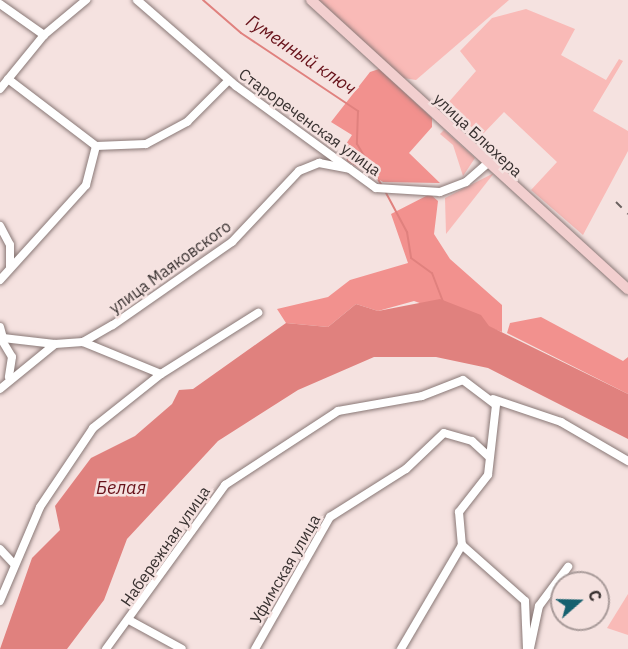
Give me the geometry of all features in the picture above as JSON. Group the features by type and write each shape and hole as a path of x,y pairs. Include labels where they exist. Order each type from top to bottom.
{"main road":[{"name":"улица Блюхера","path":"310,0 487,164 628,289"}],"street":[{"path":"0,89 44,35 86,0"},
{"name":"Старореченская улица","path":"137,0 229,80 376,188 392,191 440,192 466,182 487,164"},
{"path":"0,4 44,35"},
{"path":"8,79 96,146 146,144 187,122 229,80"},
{"path":"0,280 86,185 96,146"},
{"name":"улица Маяковского","path":"1,337 55,344 83,342 232,242 299,171 318,163 348,169"},
{"path":"0,226 10,245 10,267"},
{"path":"0,601 40,507 93,428 161,374 258,313"},
{"path":"0,327 1,337 12,357 9,377"},
{"path":"83,342 161,374"},
{"path":"0,389 9,377 55,344"},
{"name":"Набережная улица","path":"106,649 129,620 206,508 242,472 338,411 422,396 463,380 493,399"},
{"path":"401,649 462,545 459,512 488,475 489,457 498,418 493,399"},
{"path":"493,399 561,422 628,461"},
{"name":"Уфимская улица","path":"255,649 330,517 406,469 444,434 472,441 489,457"},
{"path":"462,545 525,601 528,649"},
{"path":"0,549 14,564"},
{"path":"528,649 539,606 568,567"},
{"path":"129,620 182,649"}],"shaded area":[{"path":"319,0 509,0 416,80 403,78"},
{"path":"526,9 575,29 561,55 606,80 619,59 623,61 593,111 628,131 628,151 583,235 531,190 557,162 504,112 481,136 447,104 476,71 460,51 492,18"},
{"path":"379,69 432,118 432,127 409,153 440,183 383,182 347,161 344,147 352,135 331,122 370,72"},
{"path":"444,130 475,158 463,176 453,145 440,134"},
{"path":"494,173 491,177 446,234 445,198"},
{"path":"430,194 438,201 434,234 450,259 502,305 502,332 414,301 378,311 356,304 328,327 286,323 277,309 328,297 350,280 408,263 391,214"},
{"path":"541,317 623,361 628,357 628,394 507,333 510,323"},
{"path":"628,594 628,635 610,629 610,623"}],"water":[{"name":"Белая","path":"440,299 481,315 489,326 628,394 628,439 488,368 436,357 374,357 298,390 218,441 127,539 104,600 67,649 0,649 32,558 60,530 55,506 91,458 135,436 172,404 179,390 193,389 286,323 328,327 356,304 378,311"}],"waterway":[{"name":"Гуменный ключ","path":"203,0 241,33 358,111 357,144 382,186"},
{"name":"Гуменный ключ","path":"385,191 407,232 411,258 432,273 443,301"}],"railway":[{"path":"616,202 628,214"}]}
